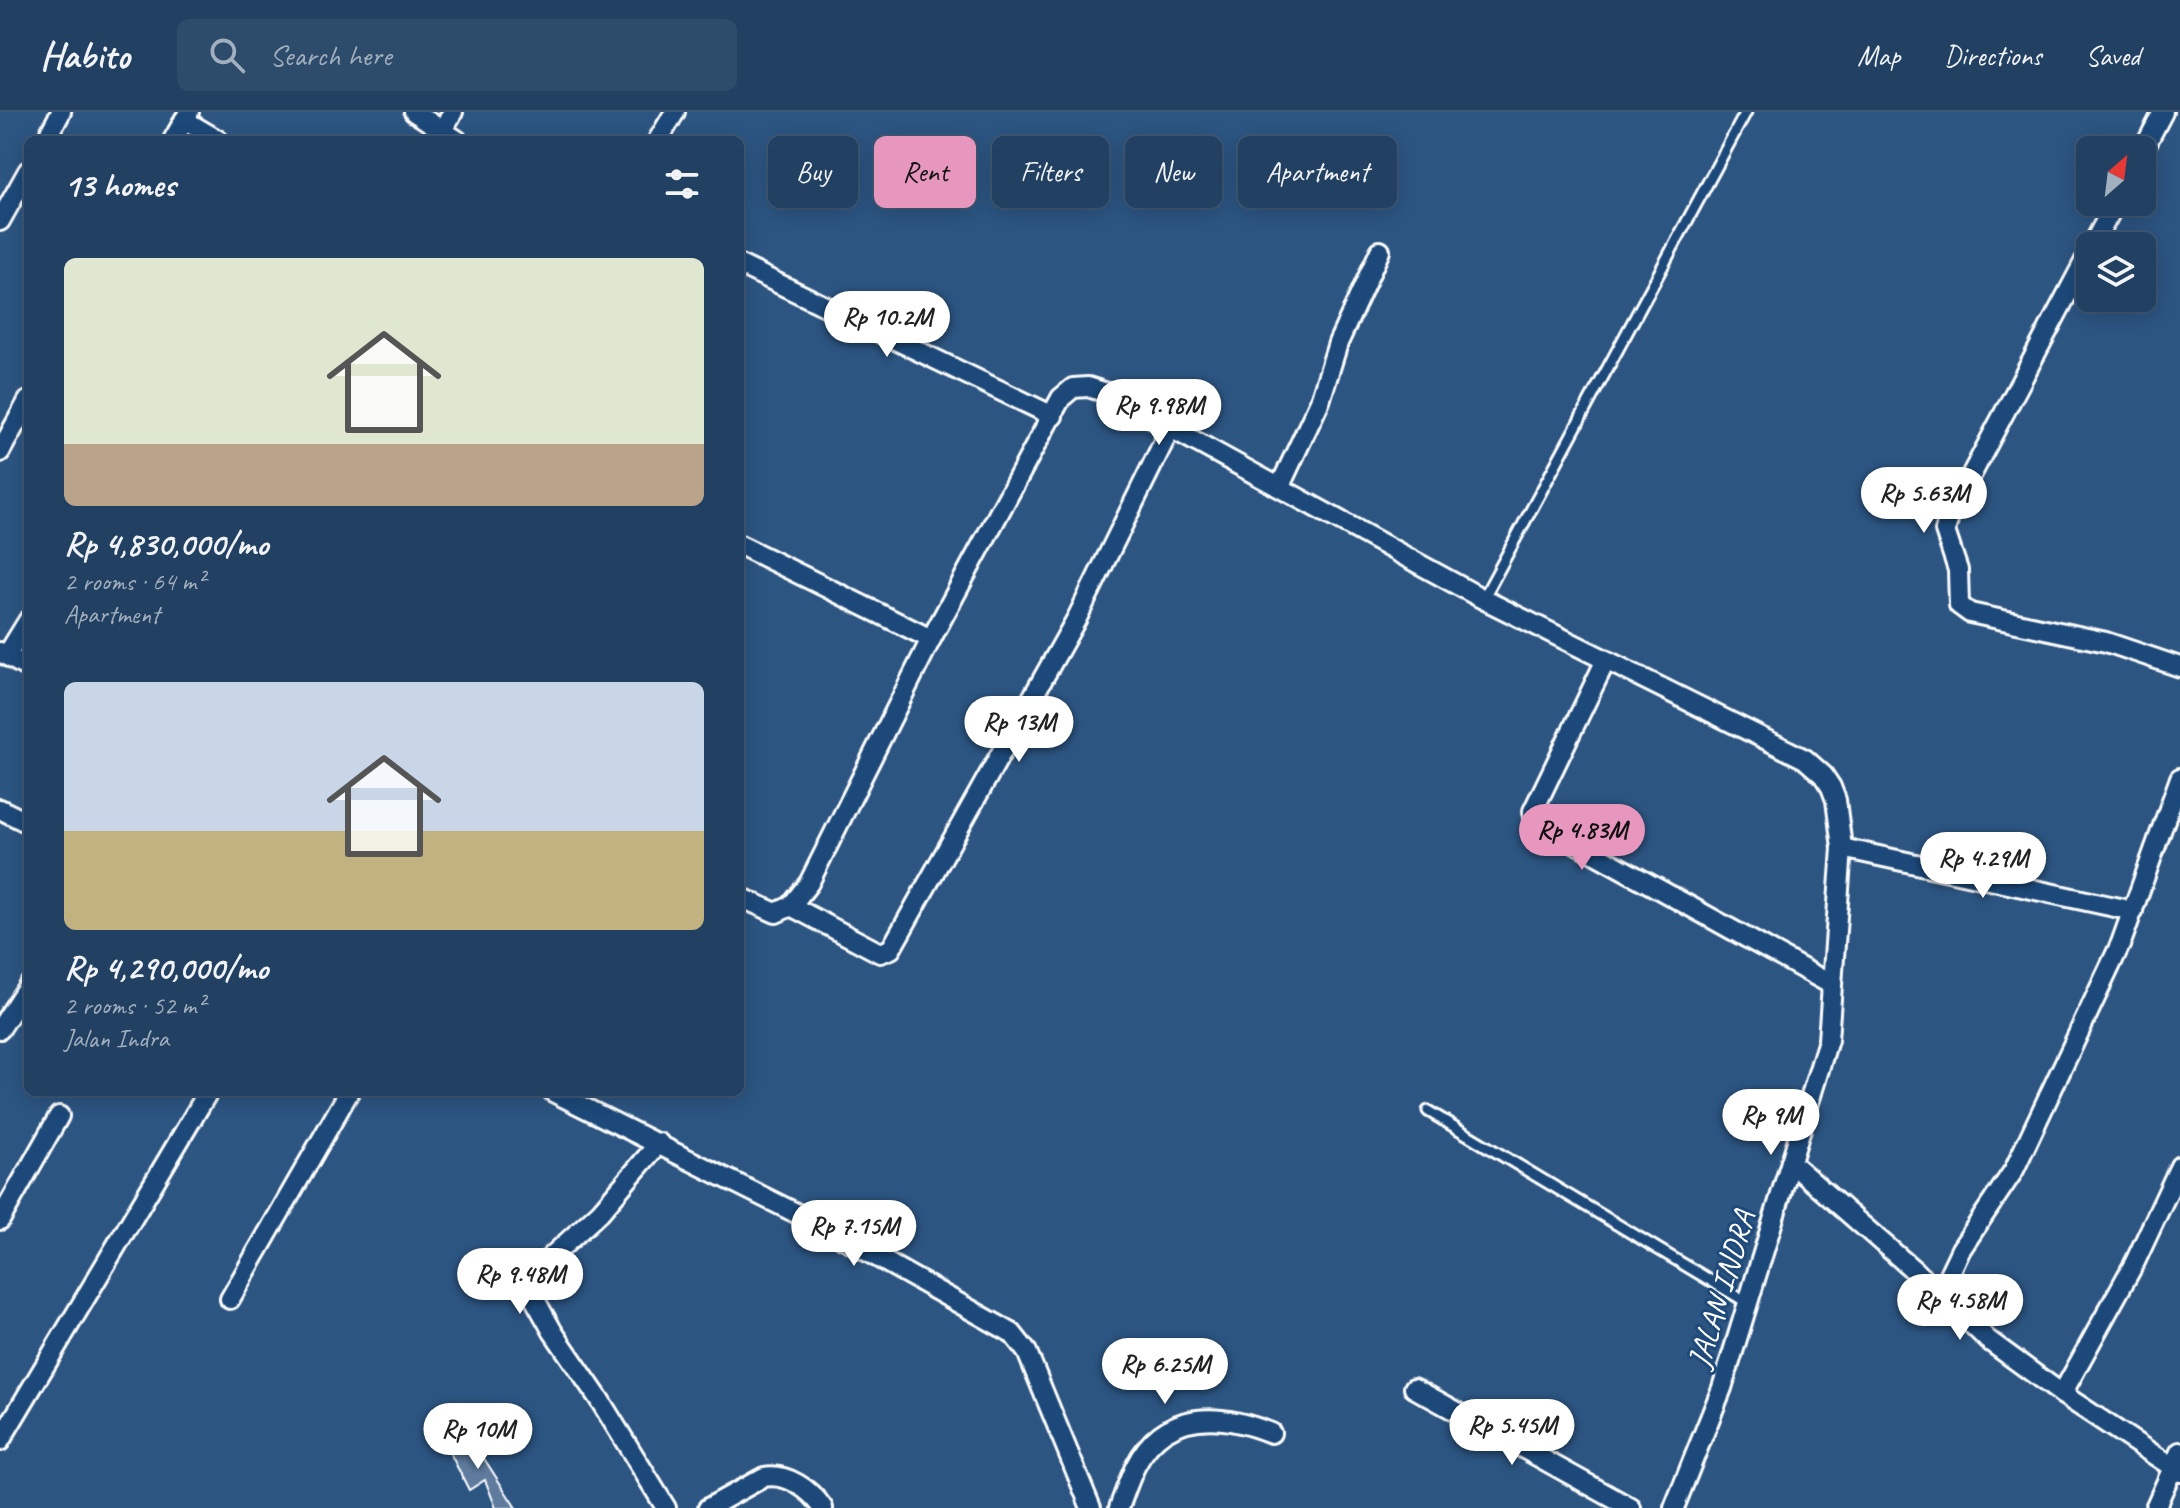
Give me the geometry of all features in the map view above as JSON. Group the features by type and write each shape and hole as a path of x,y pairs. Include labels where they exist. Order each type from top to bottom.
{"street":[{"path":"48,136 61,112"},
{"path":"414,112 450,135 453,112"},
{"path":"660,136 675,112"},
{"path":"2150,136 2163,112"},
{"path":"175,136 187,116 213,136"},
{"path":"0,221 24,178"},
{"path":"1280,486 1320,401 1338,343 1380,251"},
{"path":"744,267 1053,416"},
{"path":"2076,276 1949,517 1945,531 1958,570 1959,605 1970,613 2106,642 2180,667"},
{"path":"744,899 776,913 791,906 809,883 931,639 1061,398 1073,388 1088,387 1135,407 1483,599 1605,662 1533,811 1534,820 1832,985"},
{"path":"0,452 24,408"},
{"path":"791,906 880,953 891,949 1084,604 1170,429"},
{"path":"744,547 931,639"},
{"path":"24,626 4,654 24,666"},
{"name":"JALAN INDRA","path":"1605,662 1805,759 1823,775 1836,800 1842,848 1828,1040 1722,1388 1674,1508"},
{"path":"1940,1293 1961,1249 2014,1170 2121,943 2180,778"},
{"path":"0,809 24,821"},
{"path":"1842,848 2133,911"},
{"path":"0,1029 24,992"},
{"path":"0,1441 206,1096"},
{"path":"230,1299 347,1096"},
{"path":"561,1096 818,1224 1012,1333 1027,1352 1091,1508"},
{"path":"0,1220 59,1116"},
{"path":"659,1143 600,1212 538,1269 530,1291 666,1508"},
{"path":"1791,1163 1940,1293 1988,1340 2062,1394 2177,1464 2155,1508"},
{"path":"2062,1394 2135,1262 2180,1166"},
{"path":"1414,1388 1631,1508"},
{"path":"1119,1508 1136,1465 1149,1445 1169,1426 1195,1418 1245,1423 1271,1433"},
{"path":"708,1508 764,1477 772,1476 795,1483 816,1497 823,1508"}],"lane":[{"path":"1483,599 1746,112"},
{"path":"1428,1111 1748,1303"}],"building":[{"path":"467,1433 516,1508 496,1508 485,1480 469,1490 448,1449"}]}
